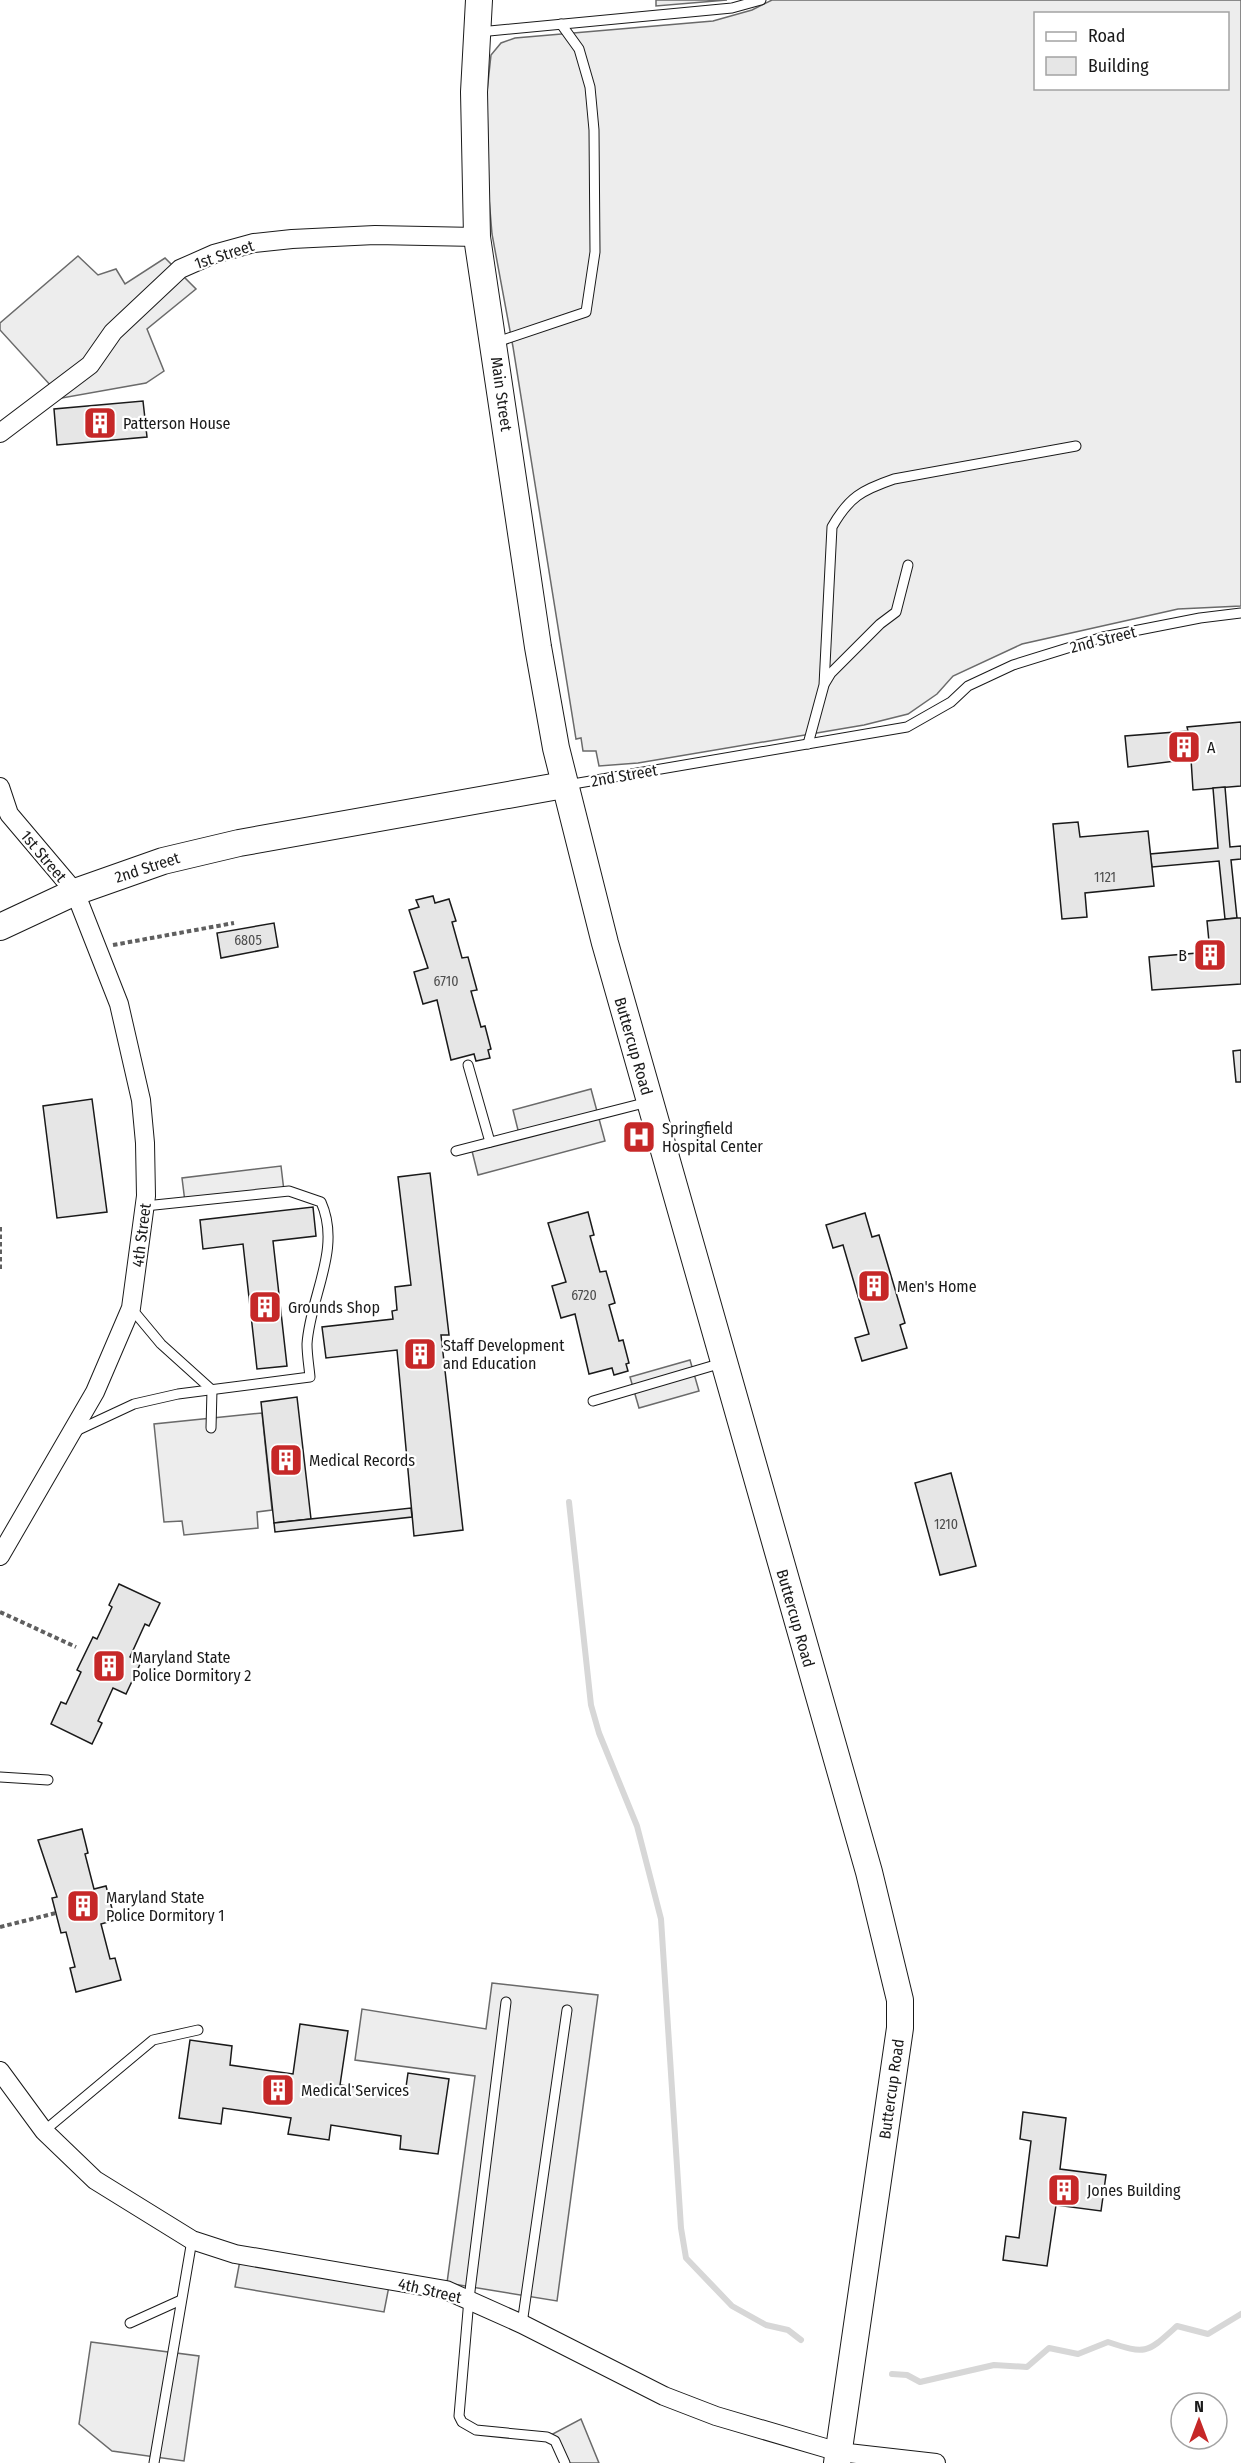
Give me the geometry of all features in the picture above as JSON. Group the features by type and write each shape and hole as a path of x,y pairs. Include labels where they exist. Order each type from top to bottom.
{"street":[{"name":"Main Street","path":"479,0 474,187 477,237 538,647 564,785"},
{"name":"1st Street","path":"0,433 90,365 113,332 180,269 214,254 254,243 292,239 375,235 477,237"},
{"name":"2nd Street","path":"0,927 75,892 162,861 239,843 564,785"},
{"name":"Buttercup Road","path":"564,785 605,943 869,1872 900,2000 896,2052 838,2457"},
{"name":"1st Street","path":"0,787 9,814 75,892"},
{"name":"4th Street","path":"0,1556 95,1392 131,1308 145,1206 145,1143 141,1100 120,1004 75,892"},
{"name":"4th Street","path":"0,2071 44,2131 95,2180 192,2240 235,2254 446,2290 522,2324 664,2396 716,2416 838,2457 936,2463"}],"lane":[{"path":"477,32 732,8 761,0"},
{"path":"494,343 586,312 595,252 594,130 590,87 579,49 561,24"},
{"path":"808,744 824,685 832,527 845,504 866,489 894,479 1076,446"},
{"path":"824,685 831,673 880,624 896,612 908,565"},
{"name":"2nd Street","path":"564,785 907,727 951,702 968,686 1012,665 1103,637 1200,618 1241,613"},
{"path":"468,1065 490,1142"},
{"path":"456,1151 650,1101"},
{"path":"71,1434 134,1404 212,1390 310,1377 307,1344 330,1238 327,1217 321,1202 289,1191 145,1206"},
{"path":"131,1308 161,1344 212,1390 211,1428"},
{"path":"594,1401 724,1363"},
{"path":"0,1777 48,1780"},
{"path":"506,2002 469,2299 459,2416 462,2422 476,2430 547,2437 555,2441 565,2463"},
{"path":"522,2324 567,2010"},
{"path":"44,2131 153,2040 198,2030"},
{"path":"154,2463 192,2240"},
{"path":"130,2323 181,2300"}],"path":[{"path":"99,948 234,923"},
{"path":"0,1227 0,1272"},
{"path":"0,1612 76,1647"},
{"path":"0,1927 56,1913"}],"shaded area":[{"path":"656,0 727,0 656,6"},
{"path":"772,0 1241,0 1241,606 1178,609 1022,644 953,676 937,694 908,714 864,725 638,763 599,766 596,751 583,751 581,738 576,739 513,347 492,234 488,186 487,92 491,55 501,43 515,38 713,21 752,10"},
{"path":"78,256 98,275 116,269 125,284 165,258 196,289 147,329 164,371 146,383 62,398 0,330 0,323"},
{"path":"591,1089 605,1141 478,1175 471,1147 519,1134 513,1110"},
{"path":"281,1166 284,1191 185,1202 182,1178"},
{"path":"690,1360 699,1391 639,1408 630,1377"},
{"path":"262,1413 272,1510 257,1512 258,1528 184,1535 182,1521 164,1522 154,1424"},
{"path":"492,1983 598,1995 557,2301 447,2283 475,2076 355,2060 362,2009 486,2029"},
{"path":"241,2255 390,2281 384,2312 235,2287"},
{"path":"91,2342 199,2356 184,2461 112,2451 79,2424"},
{"path":"581,2419 599,2463 565,2463 547,2437"}],"building":[{"name":"Patterson House","path":"143,401 147,437 57,445 54,409"},
{"name":"A","path":"1241,722 1241,786 1193,790 1191,759 1128,767 1125,736 1188,731 1187,727"},
{"path":"1225,787 1230,847 1241,846 1241,859 1231,860 1237,918 1225,919 1219,861 1152,867 1150,854 1218,848 1213,788"},
{"path":"1078,822 1080,837 1148,831 1154,886 1085,893 1087,917 1062,919 1053,824"},
{"path":"433,896 435,903 449,899 456,921 452,922 462,958 468,957 477,990 471,991 481,1027 485,1026 491,1049 488,1050 490,1058 476,1061 474,1054 451,1060 437,1000 423,1004 414,972 428,968 409,910 419,907 416,900"},
{"name":"B","path":"1241,918 1241,984 1152,990 1149,957 1210,952 1207,921"},
{"path":"274,923 278,947 221,958 217,933"},
{"path":"1241,1050 1241,1082 1236,1082 1233,1051"},
{"path":"92,1099 107,1212 57,1218 43,1106"},
{"name":"Staff Development and Education","path":"430,1173 449,1335 441,1335 463,1530 414,1536 397,1350 326,1358 322,1327 393,1319 392,1311 397,1310 395,1287 411,1285 398,1177"},
{"name":"Grounds Shop","path":"313,1207 316,1236 273,1241 287,1366 257,1369 243,1244 203,1249 200,1220"},
{"path":"588,1212 594,1235 590,1236 600,1272 606,1271 615,1303 609,1305 619,1341 623,1340 629,1363 626,1364 628,1371 614,1375 612,1368 589,1374 575,1314 561,1318 552,1286 566,1282 548,1223"},
{"name":"Men's Home","path":"865,1213 872,1237 879,1235 905,1323 900,1325 907,1348 862,1361 855,1338 869,1334 843,1245 833,1248 826,1225"},
{"name":"Medical Records","path":"297,1397 311,1519 274,1523 261,1402"},
{"path":"951,1473 976,1566 940,1575 915,1483"},
{"path":"411,1508 412,1517 275,1532 274,1523"},
{"name":"Maryland State Police Dormitory 2","path":"119,1584 160,1603 149,1626 145,1624 130,1657 141,1662 126,1694 113,1688 98,1721 102,1723 92,1744 51,1724 61,1702 66,1704 81,1672 77,1670 93,1637 97,1639 112,1607 109,1605"},
{"name":"Maryland State Police Dormitory 1","path":"82,1829 88,1853 85,1854 94,1889 106,1886 115,1920 101,1924 110,1959 115,1958 121,1980 76,1992 70,1968 75,1967 66,1932 61,1933 52,1898 57,1897 38,1840"},
{"name":"Medical Services","path":"300,2024 348,2031 340,2085 405,2094 408,2073 449,2079 438,2154 400,2149 401,2136 331,2125 329,2140 288,2134 291,2118 223,2108 221,2124 179,2118 190,2040 232,2046 230,2065 293,2074"},
{"name":"Jones Building","path":"1023,2112 1066,2118 1060,2169 1106,2175 1101,2211 1056,2205 1047,2266 1003,2260 1006,2236 1019,2238 1031,2141 1020,2139"}],"waterway":[{"path":"569,1502 591,1705 599,1733 637,1826 661,1919 681,2228 686,2258 732,2306 766,2325 788,2330 801,2340"},
{"path":"892,2374 907,2375 920,2382 994,2365 1027,2367 1049,2348 1078,2354 1108,2342 1131,2349 1146,2349 1159,2342 1177,2326 1208,2334 1241,2314"}],"place":[{"name":"Patterson House","path":"100,423"},
{"name":"A","path":"1184,747"},
{"name":"B","path":"1210,955"},
{"name":"Springfield Hospital Center","path":"639,1137"},
{"name":"Men's Home","path":"874,1286"},
{"name":"Grounds Shop","path":"265,1307"},
{"name":"Staff Development and Education","path":"420,1354"},
{"name":"Medical Records","path":"286,1460"},
{"name":"Maryland State Police Dormitory 2","path":"109,1666"},
{"name":"Maryland State Police Dormitory 1","path":"83,1906"},
{"name":"Medical Services","path":"278,2090"},
{"name":"Jones Building","path":"1064,2190"}]}
